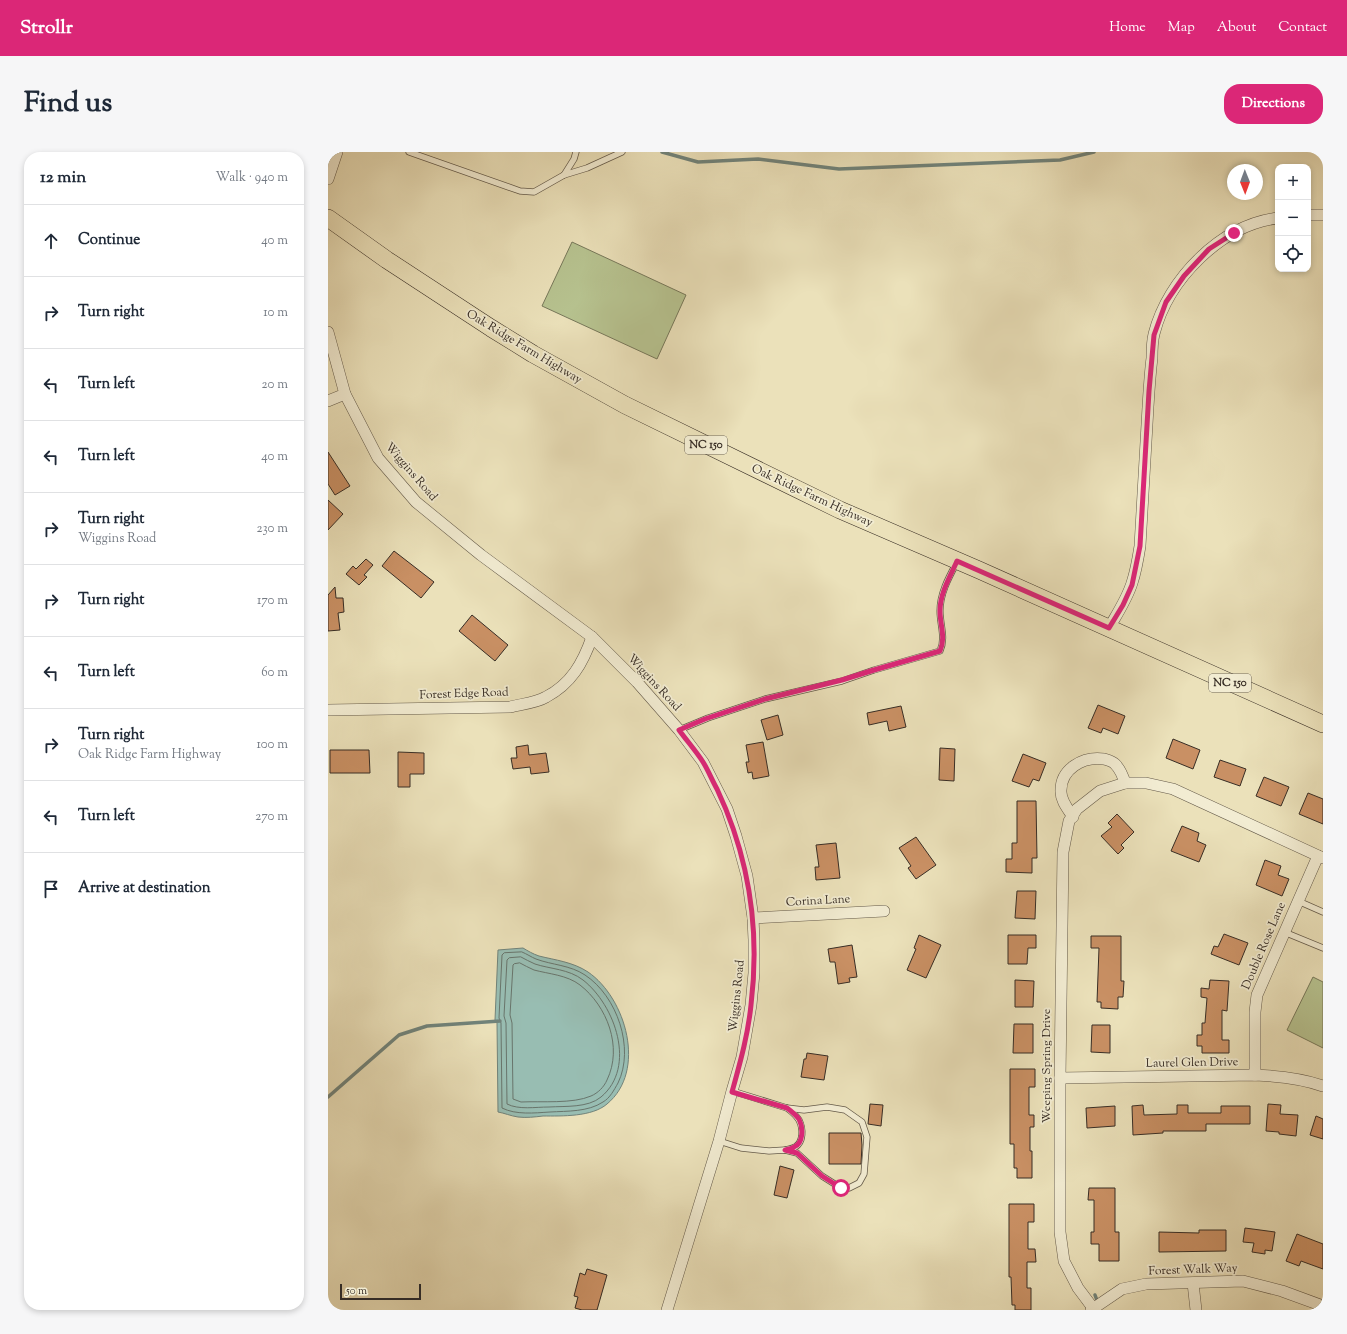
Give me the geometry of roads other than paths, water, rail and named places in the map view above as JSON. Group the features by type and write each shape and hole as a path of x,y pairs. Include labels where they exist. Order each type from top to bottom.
{"main road":[{"name":"Oak Ridge Farm Highway","path":"328,218 387,260 479,321 533,354 625,405 740,463 840,510 1323,724"}],"street":[{"path":"328,179 337,152"},
{"path":"1311,215 1323,215"},
{"path":"1109,628 1123,605 1132,585 1136,570 1140,546 1149,391 1154,335 1166,302 1184,276 1209,249 1234,233 1265,220 1275,218"},
{"name":"Wiggins Road","path":"328,332 345,394 378,458 416,502 481,555 592,637 637,682 679,730 703,762 726,809 742,855 747,876 753,918 754,966 751,1006 742,1057 719,1141 667,1310"},
{"path":"328,401 345,394"},
{"name":"Forest Edge Road","path":"328,710 510,707 545,698 568,683 586,657 592,637"},
{"path":"1073,816 1062,800 1061,791 1063,780 1070,768 1083,760 1097,758 1108,760 1114,763 1122,772 1125,783"},
{"name":"Weeping Spring Drive","path":"1092,1309 1078,1288 1064,1261 1061,1239 1060,1078 1063,852 1069,821 1077,809 1100,791 1125,783 1146,783 1173,789 1320,857"},
{"name":"Double Rose Lane","path":"1255,1075 1255,1012 1257,995 1297,901 1320,857"},
{"name":"Corina Lane","path":"753,918 884,911"},
{"name":"Laurel Glen Drive","path":"1060,1078 1255,1075 1287,1077 1312,1082 1323,1086"},
{"name":"Forest Walk Way","path":"1092,1309 1122,1289 1146,1284 1243,1281 1282,1291 1323,1306"},
{"path":"1193,1283 1196,1310"}],"lane":[{"path":"409,152 520,191 534,192 564,175 587,168 622,152"},
{"path":"564,175 574,159 576,152"},
{"path":"679,730 705,719 765,699 842,680 940,651 943,644 940,610 945,587 957,561"},
{"path":"1297,901 1323,912"},
{"path":"1284,932 1323,948"},
{"path":"732,1092 787,1108 804,1110 827,1107 845,1110 862,1122 867,1137 864,1174 859,1183 849,1188 841,1188 822,1176 797,1153 785,1150"},
{"path":"719,1141 741,1148 769,1151 785,1150 795,1147 799,1144 802,1133 798,1119 787,1108"}],"water":[{"path":"523,948 537,955 570,964 588,972 601,984 613,999 621,1016 627,1035 629,1055 626,1073 619,1090 607,1104 601,1108 585,1114 559,1116 515,1117 498,1112 497,1023 495,1020 498,950"}],"waterway":[{"path":"662,152 698,162 758,159 839,169 1060,160 1094,152"},
{"path":"328,1097 399,1035 427,1026 500,1021"},
{"path":"1095,1295 1098,1303"}]}
